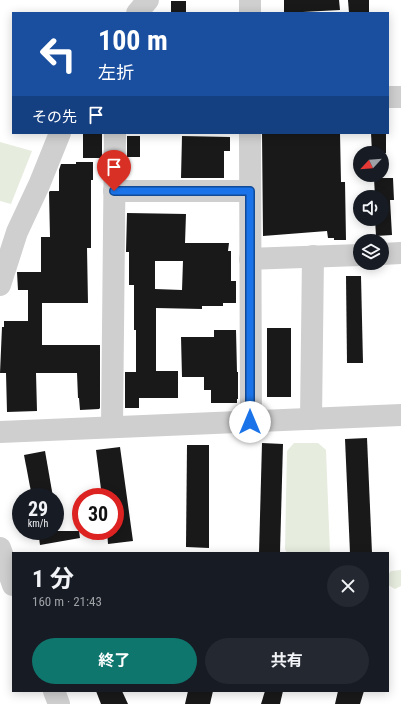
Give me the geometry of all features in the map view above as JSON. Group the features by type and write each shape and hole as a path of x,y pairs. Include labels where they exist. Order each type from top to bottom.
{"street":[{"path":"138,12 148,0"},
{"path":"250,0 250,12"},
{"path":"389,97 401,97"},
{"path":"0,285 17,232 39,185 60,134"},
{"path":"112,427 115,134"},
{"path":"250,134 250,422"},
{"path":"114,191 250,191"},
{"path":"389,254 401,253"},
{"path":"250,259 353,254"},
{"path":"311,419 313,256"},
{"path":"0,432 401,415"},
{"path":"0,548 12,582"},
{"path":"54,692 59,704"}],"shaded area":[{"path":"0,142 32,151 11,204 0,201"},
{"path":"294,443 318,443 326,450 330,552 286,552 285,549 287,451"},
{"path":"401,570 401,586 395,589 389,586 389,574 391,571"}],"building":[{"path":"284,0 339,0 340,10 284,12"},
{"path":"348,0 369,0 369,12 349,12"},
{"path":"171,1 186,1 186,12 171,12"},
{"path":"83,134 102,134 102,158 83,158"},
{"path":"262,134 340,134 341,182 345,182 346,240 334,240 334,238 328,238 327,231 263,236"},
{"path":"371,134 386,134 386,146 372,146"},
{"path":"127,136 140,136 140,157 127,157"},
{"path":"182,136 230,137 230,151 224,151 224,178 181,178"},
{"path":"76,162 93,162 93,180 91,180 91,248 87,248 88,303 42,303 42,345 100,345 100,408 80,410 77,373 36,373 37,411 7,412 6,373 0,373 2,327 4,327 4,321 28,321 28,290 18,290 17,272 41,272 41,237 50,237 49,192 59,191 59,170 61,164 76,164"},
{"path":"389,178 393,178 394,200 390,200 392,235 376,234 375,226 389,226 389,190 375,190 374,182 389,182"},
{"path":"127,213 186,214 185,243 229,243 228,251 231,251 231,281 236,281 236,303 223,303 223,306 202,306 202,309 156,308 156,371 178,371 178,398 139,398 139,408 125,408 125,372 136,372 134,285 129,285 129,252 126,252","holes":["155,261 183,261 182,290 155,289"]},
{"path":"346,276 361,276 363,363 347,363"},
{"path":"267,328 291,328 291,397 267,397"},
{"path":"214,330 236,330 238,372 237,403 211,403 211,390 204,390 204,377 182,377 181,337 214,337"},
{"path":"367,438 372,552 350,552 345,439"},
{"path":"262,443 283,444 280,552 259,552"},
{"path":"187,445 209,445 209,548 186,547"},
{"path":"120,447 133,541 108,544 108,540 124,540 124,488 101,488 96,450"},
{"path":"45,451 51,488 30,488 24,455"},
{"path":"64,531 72,531 72,539 40,545 39,540 64,540"},
{"path":"96,692 122,692 128,704 101,704"},
{"path":"188,692 213,692 210,704 185,704"},
{"path":"265,692 283,692 280,704 261,704"},
{"path":"338,692 364,692 360,704 335,704"}],"route":[{"path":"114,191 250,191 250,422"}]}
